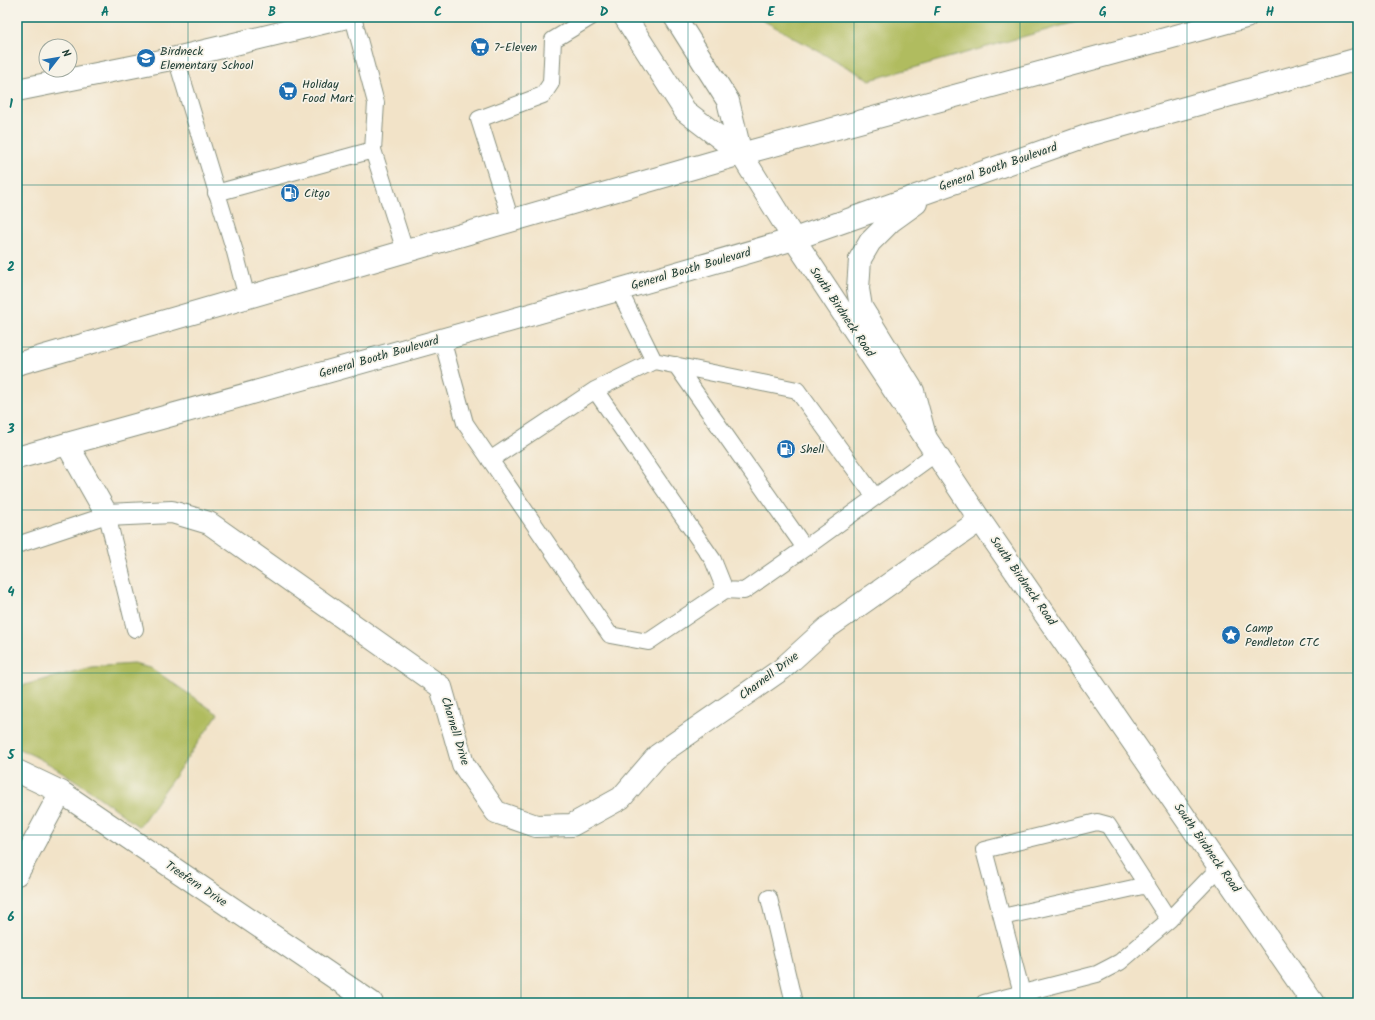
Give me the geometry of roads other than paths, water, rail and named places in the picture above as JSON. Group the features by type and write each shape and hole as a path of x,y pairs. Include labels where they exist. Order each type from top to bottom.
{"main road":[{"path":"17,90 176,58 348,17"},
{"name":"South Birdneck Road","path":"625,17 685,111 741,154"},
{"name":"South Birdneck Road","path":"675,17 728,100 741,154 794,239 980,520 1313,1003"},
{"path":"17,364 741,154 1246,17"},
{"name":"General Booth Boulevard","path":"17,458 619,290 794,239 1089,134 1358,59"},
{"path":"931,444 913,391 861,307 858,289 860,259 870,242 891,221 937,188"},
{"path":"67,444 108,515"},
{"name":"Charnell Drive","path":"108,515 172,512 209,522 441,687 463,764 496,812 536,826 572,825 622,798 658,755 782,669 827,628 980,520"},
{"name":"Treefern Drive","path":"17,771 61,792 372,1003"},
{"path":"17,874 61,792"}],"lane":[{"path":"353,17 376,104 373,150 406,251"},
{"path":"511,221 479,119 543,95 551,83 553,40 591,17"},
{"path":"176,58 235,252 247,298"},
{"path":"216,193 373,150"},
{"path":"619,290 654,361"},
{"path":"442,339 465,423 610,635 648,642 725,590 744,591 874,497 931,444"},
{"path":"490,460 595,390 654,361 797,390 874,497"},
{"path":"676,365 805,548"},
{"path":"595,390 713,560 725,590"},
{"path":"17,545 108,515 135,629"},
{"path":"1022,993 984,850 1097,822 1108,825 1169,920"},
{"path":"984,1003 1097,974 1120,962 1169,920 1220,867"},
{"path":"1002,917 1147,885"},
{"path":"769,898 794,1003"}],"place":[{"name":"7-Eleven","path":"480,47"},
{"name":"Birdneck Elementary School","path":"146,58"},
{"name":"Holiday Food Mart","path":"288,91"},
{"name":"Citgo","path":"290,193"},
{"name":"Shell","path":"786,449"},
{"name":"Camp Pendleton CTC","path":"1231,635"}]}
